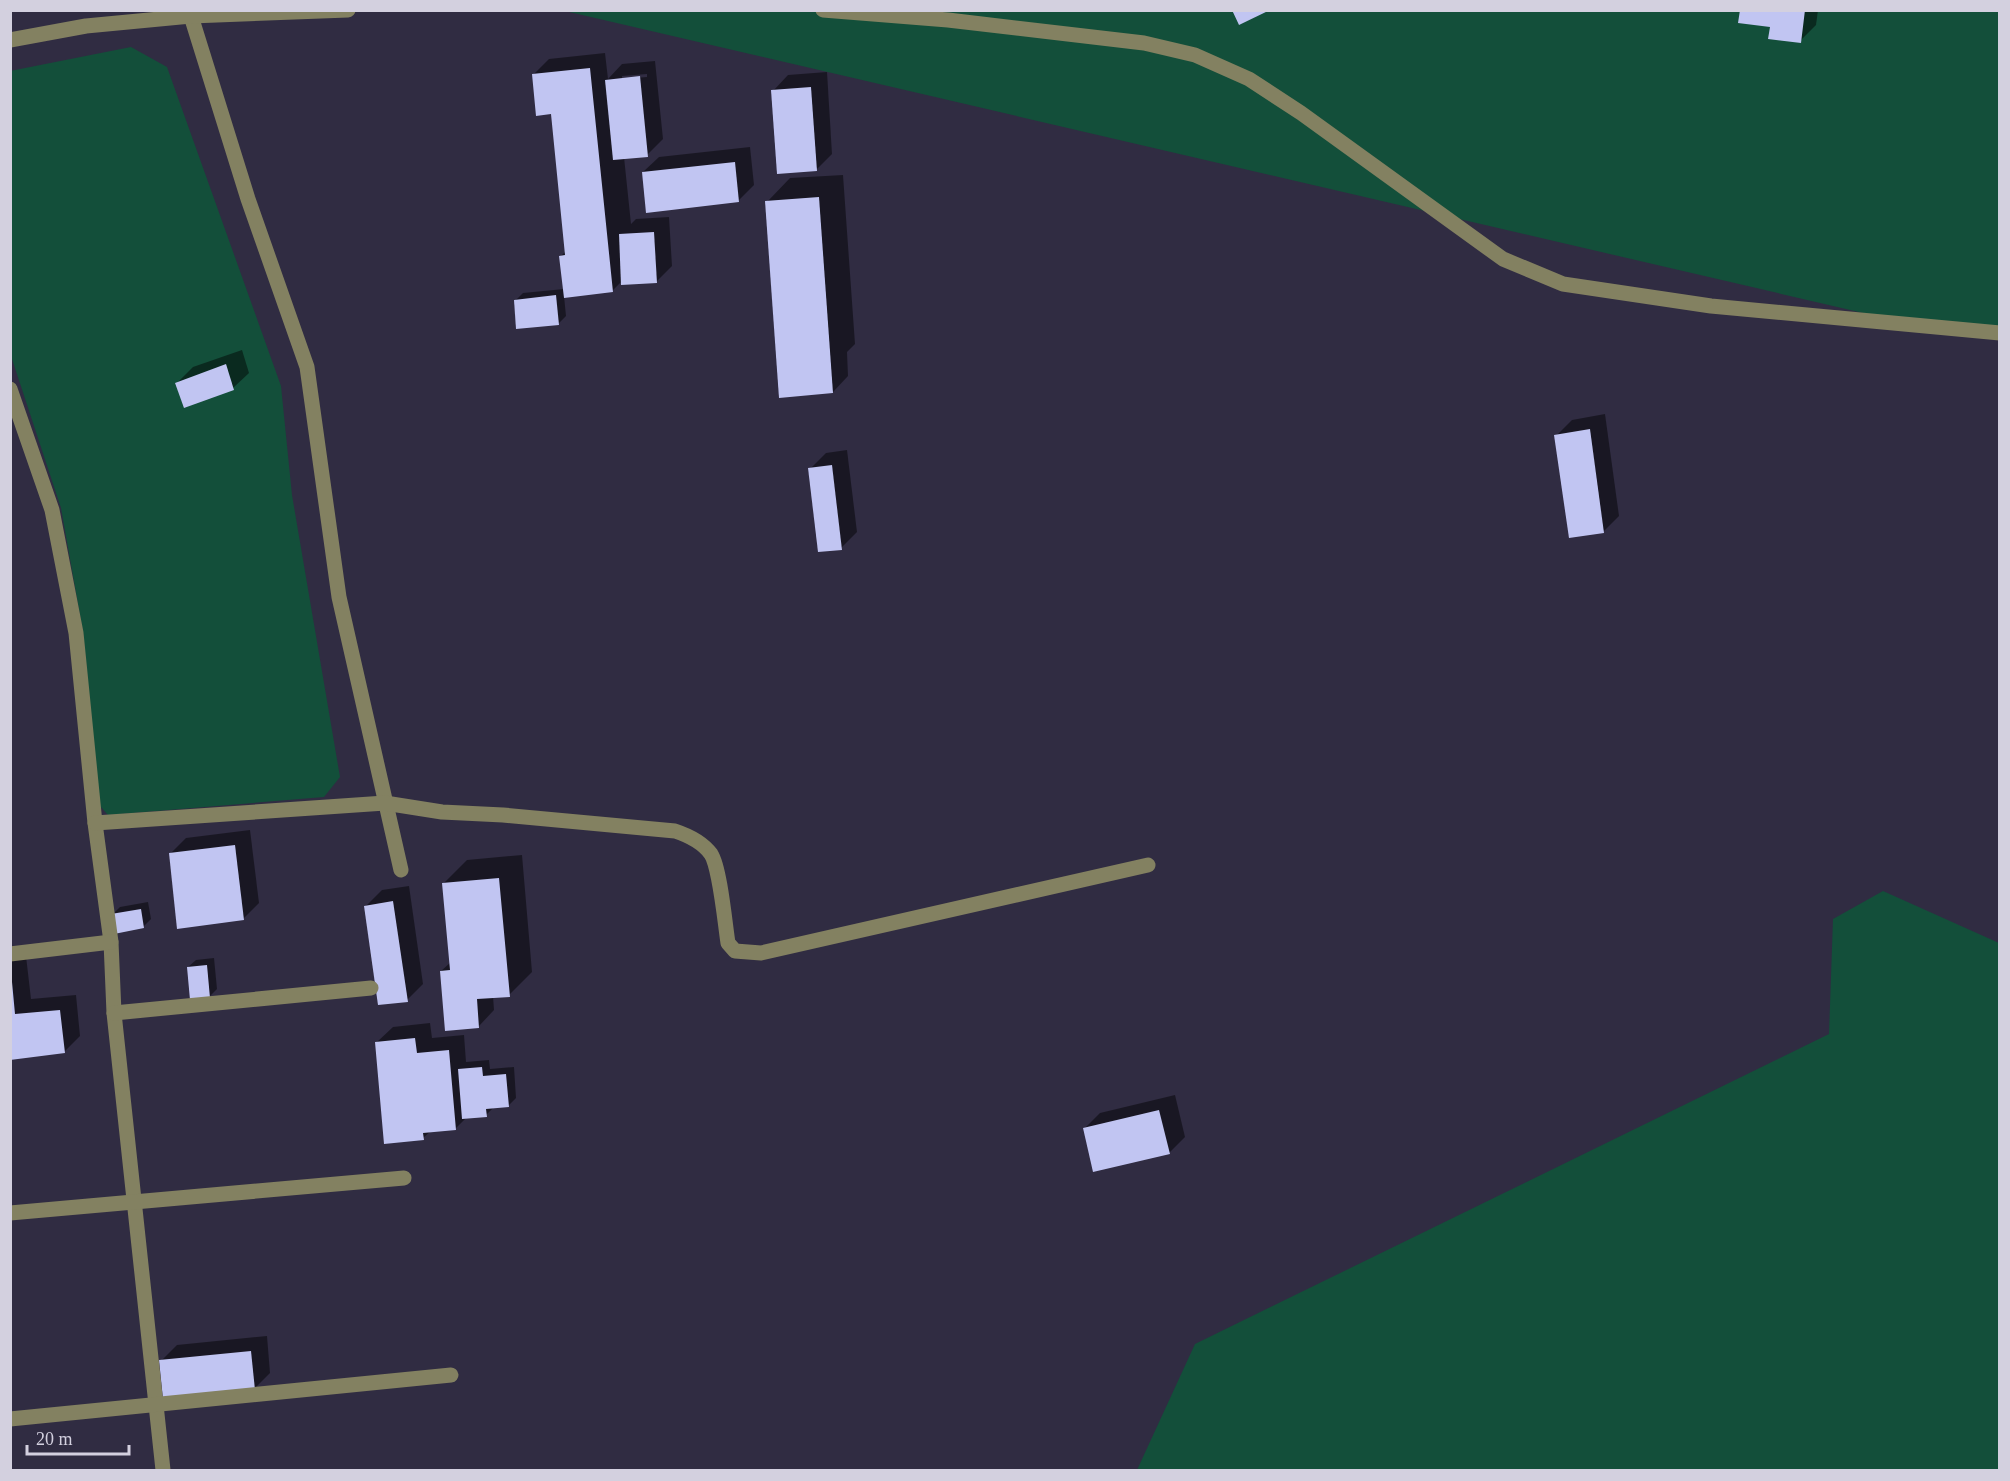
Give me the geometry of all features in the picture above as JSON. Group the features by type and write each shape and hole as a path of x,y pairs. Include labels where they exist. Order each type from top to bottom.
{"street":[{"path":"10,40 86,26 191,16 348,10"},
{"path":"825,11 983,24 1144,44 1195,55 1249,79 1301,113 1503,259 1563,284 1711,306 2000,333"},
{"path":"191,16 248,199 307,367 339,597 401,870"},
{"path":"10,389 52,510 76,633 95,823 111,942 114,1013 163,1470"},
{"path":"95,823 385,803 442,812 503,815 675,831 689,835 710,853 716,866 728,943 735,951 761,953 778,951 1148,864"},
{"path":"10,954 111,942"},
{"path":"114,1013 371,988"},
{"path":"10,1213 404,1178"},
{"path":"10,1419 451,1375"}],"green space":[{"path":"565,11 1999,11 1999,339 1915,325"},
{"path":"131,47 167,67 281,386 292,495 340,777 324,797 108,815 100,806 83,632 61,508 11,356 10,71"},
{"path":"1883,891 1999,943 1999,1470 1137,1470 1195,1344 1829,1034 1833,919"}],"building":[{"path":"1232,10 1270,10 1239,25"},
{"path":"1740,10 1805,10 1801,43 1768,39 1770,27 1738,23"},
{"path":"590,68 613,292 564,298 559,256 565,255 551,114 536,116 532,74"},
{"path":"640,76 648,157 613,160 605,80"},
{"path":"811,87 817,171 777,174 771,90"},
{"path":"735,162 739,202 646,213 642,172"},
{"path":"819,197 833,393 779,398 765,201"},
{"path":"654,232 657,283 621,285 619,234"},
{"path":"556,295 559,325 516,329 514,300"},
{"path":"226,364 234,390 184,408 175,383"},
{"path":"1590,429 1604,533 1569,538 1554,435"},
{"path":"832,465 842,550 818,552 808,468"},
{"path":"235,845 244,920 177,929 169,853"},
{"path":"499,878 510,997 477,999 479,1028 445,1031 440,971 450,970 442,883"},
{"path":"393,901 408,1002 378,1005 364,906"},
{"path":"141,909 144,928 114,934 111,914"},
{"path":"207,965 210,998 190,1000 187,967"},
{"path":"12,982 15,1014 60,1010 65,1053 10,1060 10,983"},
{"path":"415,1038 417,1053 449,1050 456,1130 423,1133 424,1140 384,1144 375,1042"},
{"path":"482,1067 483,1076 506,1074 509,1107 486,1109 487,1117 462,1119 458,1069"},
{"path":"1159,1110 1170,1154 1093,1172 1083,1128"},
{"path":"251,1351 255,1390 163,1399 159,1360"}]}
